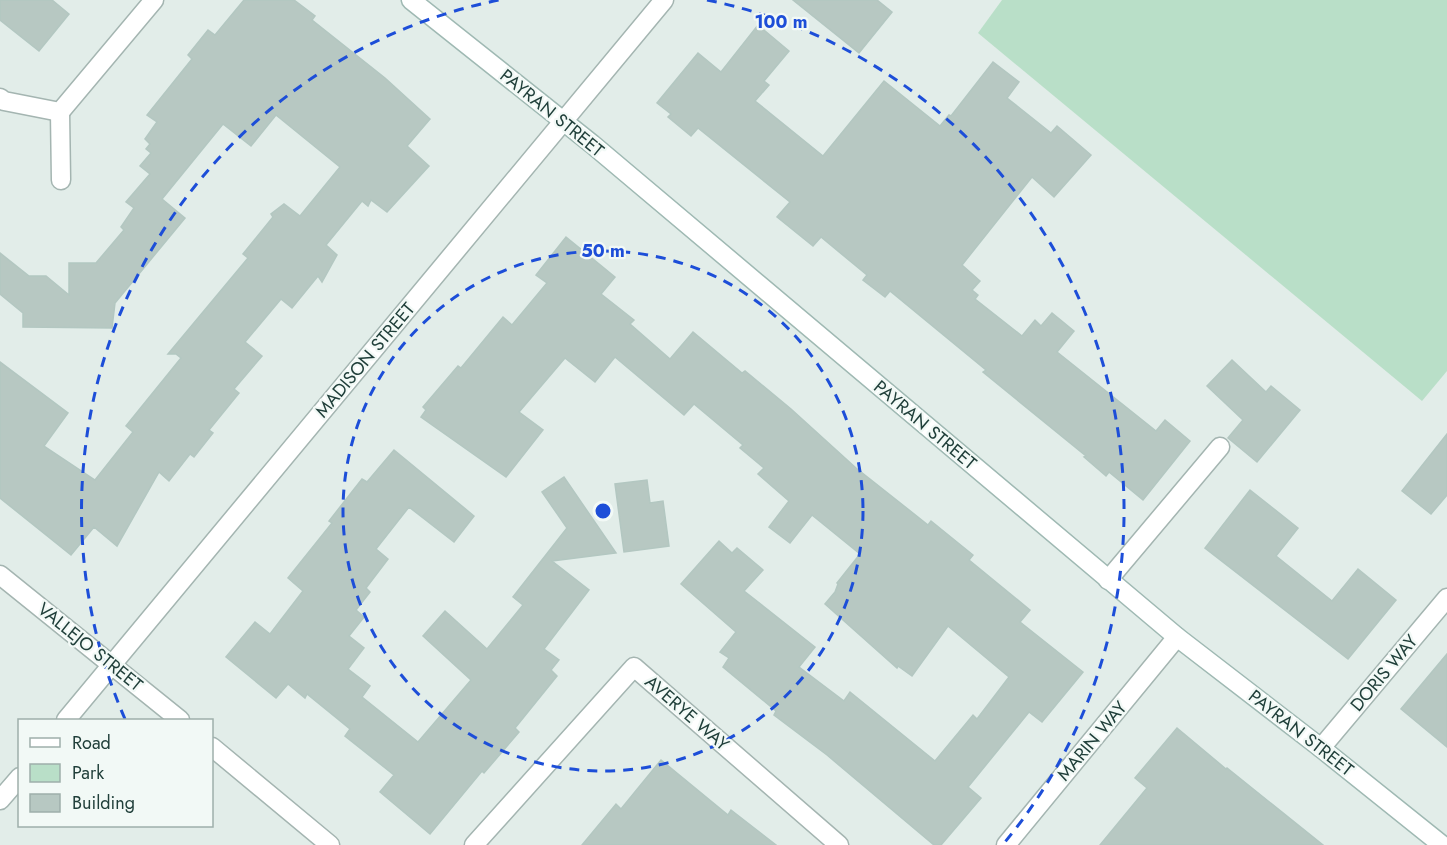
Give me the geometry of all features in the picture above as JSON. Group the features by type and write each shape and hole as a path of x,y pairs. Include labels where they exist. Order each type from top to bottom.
{"street":[{"path":"61,180 60,112 154,0"},
{"name":"PAYRAN STREET","path":"411,0 563,122 1177,638 1321,748 1442,845"},
{"name":"MADISON STREET","path":"67,719 664,0"},
{"path":"0,98 4,101 60,112"},
{"path":"1108,580 1220,447"},
{"name":"VALLEJO STREET","path":"0,575 179,719"},
{"name":"DORIS WAY","path":"1321,748 1447,598"},
{"name":"MARIN WAY","path":"1006,845 1177,638"},
{"name":"AVERYE WAY","path":"474,845 634,667 838,845"},
{"path":"213,748 330,845"},
{"path":"0,800 18,779"}],"green space":[{"path":"1002,0 1447,0 1447,371 1422,401 978,33"}],"building":[{"path":"0,0 52,0 69,14 39,51 0,20"},
{"path":"244,0 294,0 315,16 312,20 385,78 430,119 407,146 429,166 387,212 371,200 368,206 362,201 326,245 337,255 322,282 318,276 292,308 281,299 245,342 262,356 234,389 239,393 209,430 213,433 194,457 190,454 169,481 159,472 117,546 94,527 71,555 0,498 0,362 68,413 44,446 95,480 133,432 126,426 181,358 176,354 168,354 248,258 243,254 273,217 271,214 284,204 300,216 340,167 276,115 251,146 223,124 162,199 185,218 115,303 112,328 23,327 23,313 0,294 0,253 29,276 46,276 69,295 69,263 96,263 124,230 121,227 134,208 126,202 150,174 140,166 151,153 146,149 150,144 145,139 157,122 147,115 192,59 188,55 208,30 215,35"},
{"path":"793,0 877,0 892,12 859,53"},
{"path":"758,25 789,51 764,81 769,85 755,101 823,156 884,81 940,126 949,115 951,116 993,62 1019,82 1007,98 1051,133 1057,126 1091,155 1054,197 1032,177 962,265 980,281 972,290 978,295 975,299 1022,336 1035,320 1041,326 1052,313 1074,331 1057,352 1156,431 1165,420 1190,441 1143,500 1109,472 1106,476 1084,457 1086,456 983,372 986,370 890,291 885,297 863,280 867,275 821,237 813,246 777,217 790,202 698,128 691,136 668,117 671,114 657,103 698,53 721,72"},
{"path":"566,237 615,277 601,294 634,320 630,324 670,359 693,332 742,373 745,371 856,468 928,525 931,521 973,555 969,560 1030,610 1020,622 1083,672 1042,722 1029,712 968,787 981,798 941,845 934,845 827,755 774,715 776,711 723,667 729,658 720,652 736,632 681,584 719,541 732,553 737,548 763,570 744,591 815,647 799,667 844,701 850,692 935,761 973,715 977,719 1009,677 948,626 912,676 898,666 897,668 825,604 835,592 837,583 860,554 812,515 790,543 769,527 789,501 758,474 764,468 740,448 743,445 694,404 684,415 615,357 595,382 565,358 519,412 543,430 506,477 421,417 426,410 423,407 458,366 461,368 503,317 512,325 547,283 536,275"},
{"path":"1232,360 1266,392 1271,386 1300,410 1257,462 1228,438 1243,420 1207,386"},
{"path":"1447,434 1447,495 1431,514 1402,491"},
{"path":"394,450 474,516 454,542 409,507 376,549 388,559 366,588 370,592 356,610 364,617 349,636 364,648 348,669 370,686 362,697 418,742 471,680 423,636 445,611 487,649 523,605 513,597 567,528 542,492 564,477 616,553 552,561 589,590 544,649 559,660 551,670 557,676 515,728 519,732 484,773 482,771 430,834 380,792 394,775 345,736 350,729 307,694 305,698 288,684 276,698 226,657 255,622 270,634 303,591 288,578 332,523 329,521 362,479 367,482"},
{"path":"647,480 650,503 663,501 669,546 624,552 615,484"},
{"path":"1250,490 1298,528 1276,556 1332,601 1358,569 1396,600 1348,659 1205,548"},
{"path":"1447,654 1447,747 1401,709"},
{"path":"1177,728 1323,845 1100,845 1147,788 1135,778"},
{"path":"661,760 728,815 731,810 776,845 582,845 616,804 621,809"}]}
